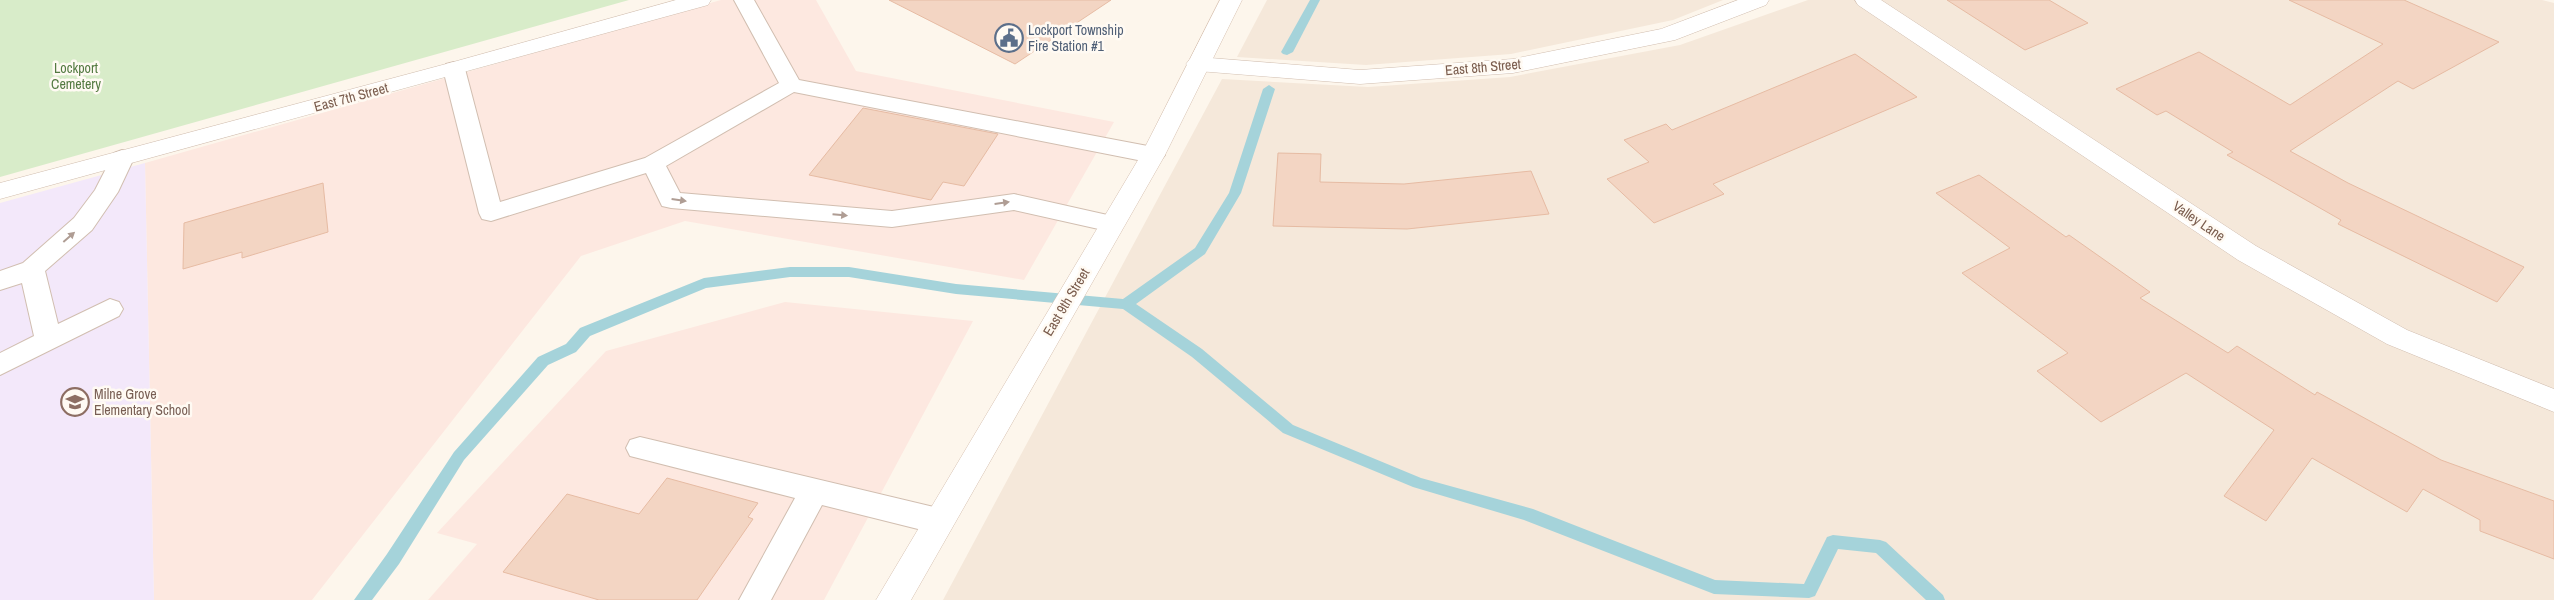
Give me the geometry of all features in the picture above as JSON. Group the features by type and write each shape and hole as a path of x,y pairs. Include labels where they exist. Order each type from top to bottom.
{"street":[{"name":"East 7th Street","path":"0,191 454,69 700,0"},
{"name":"East 9th Street","path":"893,600 1153,155 1231,0"},
{"name":"East 8th Street","path":"1198,64 1360,77 1513,66 1667,35 1758,0"},
{"name":"Valley Lane","path":"1866,0 2247,253 2397,337 2554,401"}],"lane":[{"path":"744,0 791,84"},
{"path":"454,69 491,212 653,163 791,84 1153,155"},
{"path":"0,281 32,270 83,224 106,192 122,158"},
{"path":"653,163 671,200 892,219 1014,202 1112,224"},
{"path":"32,270 49,341"},
{"path":"0,365 110,309"},
{"path":"640,448 938,521"},
{"path":"754,600 815,490"}],"shaded area":[{"path":"721,0 816,0 856,71 1114,122 1024,280 685,221 581,256 312,600 154,600 145,163"},
{"path":"1267,0 1723,0 1673,20 1511,54 1366,65 1237,57"},
{"path":"1808,0 2542,0 2554,3 2554,600 943,600 1222,79 1368,87 1510,77 1680,45"},
{"name":"Milne Grove Elementary School","path":"145,163 154,600 0,600 0,203"},
{"path":"785,302 973,321 824,600 428,600 477,544 437,533 606,351"}],"green space":[{"name":"Lockport Cemetery","path":"0,0 629,0 0,177"}],"building":[{"name":"Lockport Township Fire Station #1","path":"889,0 1111,0 1015,64"},
{"path":"1947,0 2049,0 2088,23 2025,50"},
{"path":"2289,0 2404,0 2499,42 2413,89 2398,81 2290,151 2348,183 2524,267 2497,302 2338,224 2341,220 2227,155 2233,152 2166,111 2157,115 2116,89 2199,52 2290,105 2383,44"},
{"path":"1855,54 1917,97 1713,184 1724,194 1654,223 1607,179 1649,162 1624,140 1666,124 1672,130"},
{"path":"863,108 998,134 964,186 943,182 931,200 809,175"},
{"path":"1278,153 1321,154 1320,182 1404,184 1531,171 1549,214 1407,229 1273,226"},
{"path":"1979,175 2066,237 2069,235 2150,292 2140,298 2228,353 2237,346 2315,395 2317,392 2441,460 2554,501 2554,559 2480,531 2480,520 2423,489 2407,512 2312,458 2266,521 2224,496 2274,430 2186,373 2101,422 2037,371 2068,353 1962,273 2010,248 1936,193"},
{"path":"323,183 328,232 242,258 242,252 183,269 184,223"},
{"path":"667,478 758,503 748,517 753,519 697,600 599,600 503,572 567,494 639,514"}],"waterway":[{"path":"1287,52 1315,0"},
{"path":"1126,304 1200,251 1235,193 1269,89"},
{"path":"362,600 393,559 459,456 543,361 571,348 585,332 704,283 790,272 849,272 956,289 1126,304"},
{"path":"1126,304 1197,353 1288,429 1418,483 1527,514 1714,587 1809,591 1833,542 1880,547 1937,600"}],"place":[{"name":"Lockport Township Fire Station #1","path":"1009,38"},
{"name":"Milne Grove Elementary School","path":"75,402"}]}
